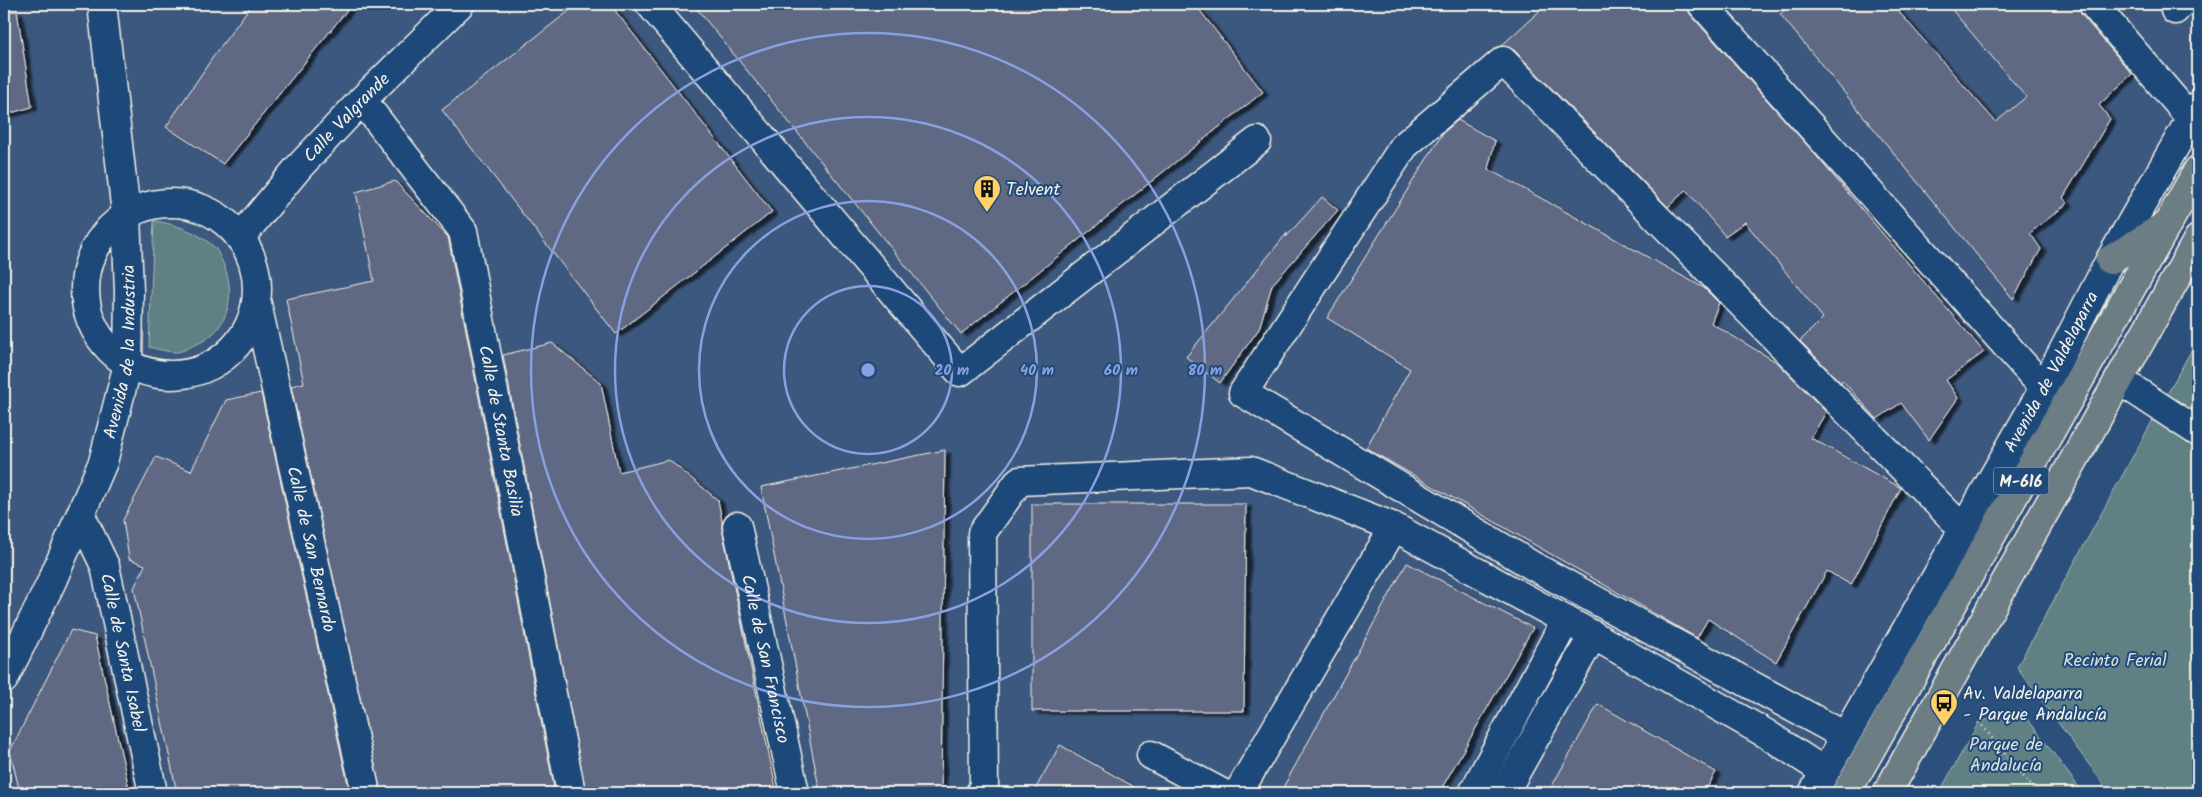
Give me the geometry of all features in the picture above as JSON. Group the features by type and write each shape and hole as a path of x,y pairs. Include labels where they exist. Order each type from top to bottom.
{"highway":[{"name":"Avenida de Valdelaparra","path":"1846,793 2198,170"},
{"path":"2110,260 2167,225"},
{"name":"M-616","path":"1887,793 2198,239"}],"street":[{"name":"Avenida de la Industria","path":"4,679 52,581 103,462 128,364 129,291 126,214 102,4"},
{"name":"Calle Valgrande","path":"240,238 298,168 362,100 460,4"},
{"path":"650,4 960,372 1257,141"},
{"path":"1702,4 2044,388"},
{"path":"2092,4 2196,117"},
{"path":"1846,736 1534,566 1242,393 1404,146 1503,61 1963,528"},
{"name":"Calle de Stanta Basilia","path":"362,100 463,231 570,793"},
{"name":"Avenida de Valdelaparra","path":"1819,783 2044,388 2110,260 2196,117"},
{"path":"177,203 201,208 223,220 240,238 252,259 257,283 257,304 246,332 229,353 208,368 183,375 156,374 128,364 110,350 95,329 87,304 86,278 94,252 109,230 126,214 153,205 177,203"},
{"name":"Calle de San Bernardo","path":"257,304 366,793"},
{"path":"2119,380 2198,432"},
{"path":"980,793 984,786 982,533 1019,481 1251,471 1394,527 1566,620 1765,733 1819,783"},
{"name":"Calle de Santa Isabel","path":"81,516 105,566 153,793"},
{"name":"Calle de San Francisco","path":"737,526 795,793"},
{"path":"1238,793 1394,527"},
{"path":"1473,793 1566,620"},
{"path":"1504,793 1593,635"},
{"path":"1151,755 1222,793"}],"path":[{"path":"1979,722 2037,793"}],"shaded area":[{"path":"4,4 2198,4 2198,90 1827,793 4,793"}],"green space":[{"path":"154,221 186,229 213,246 221,259 229,283 228,308 224,319 217,329 208,338 179,352 169,352 149,347"},
{"name":"Recinto Ferial","path":"2198,338 2198,793 2110,793 2017,667"},
{"name":"Parque de Andalucía","path":"2021,710 2083,793 1939,793 1979,722"}],"building":[{"path":"252,4 352,4 223,164 166,127 213,57"},
{"path":"578,4 610,4 772,212 616,334 442,110"},
{"name":"Telvent","path":"693,4 1195,4 1263,92 961,334"},
{"path":"1547,4 1686,4 1690,14 1807,145 1984,352 1946,380 1958,398 1929,440 1901,403 1877,419 1842,380 1841,383 1800,341 1823,318 1745,222 1725,236 1686,190 1668,207 1514,50 1501,46"},
{"path":"1792,4 1892,4 1996,122 2026,97 1947,4 2078,4 2081,14 2132,74 2099,105 2110,119 2063,198 2068,203 2030,233 2041,249 2013,299 1780,14"},
{"path":"17,11 32,107 4,115 4,12"},
{"path":"1458,120 1495,141 1488,169 1704,288 1719,303 1711,323 1778,363 1826,412 1811,438 1901,488 1851,585 1827,571 1776,662 1708,619 1697,638 1366,448 1410,369 1327,318 1443,133"},
{"path":"395,181 448,237 555,793 381,793 291,386 304,383 286,299 374,281 356,192"},
{"path":"1322,197 1338,210 1272,285 1259,329 1220,383 1186,357 1287,233 1286,237"},
{"path":"552,343 601,383 619,472 669,460 718,500 722,529 777,793 586,793 503,355"},
{"path":"261,393 350,793 177,793 134,588 145,565 129,559 123,520 156,457 191,471 226,400"},
{"path":"945,450 941,793 820,793 761,487"},
{"path":"1032,504 1246,504 1244,711 1032,711"},
{"path":"1407,563 1533,628 1439,793 1280,793"},
{"path":"71,630 95,636 130,793 20,793 10,751"},
{"path":"1598,704 1716,772 1704,793 1548,793"},
{"path":"1060,745 1145,793 1033,793"}],"place":[{"name":"Telvent","path":"987,213"},
{"name":"Av. Valdelaparra - Parque Andalucía","path":"1944,727"}]}
